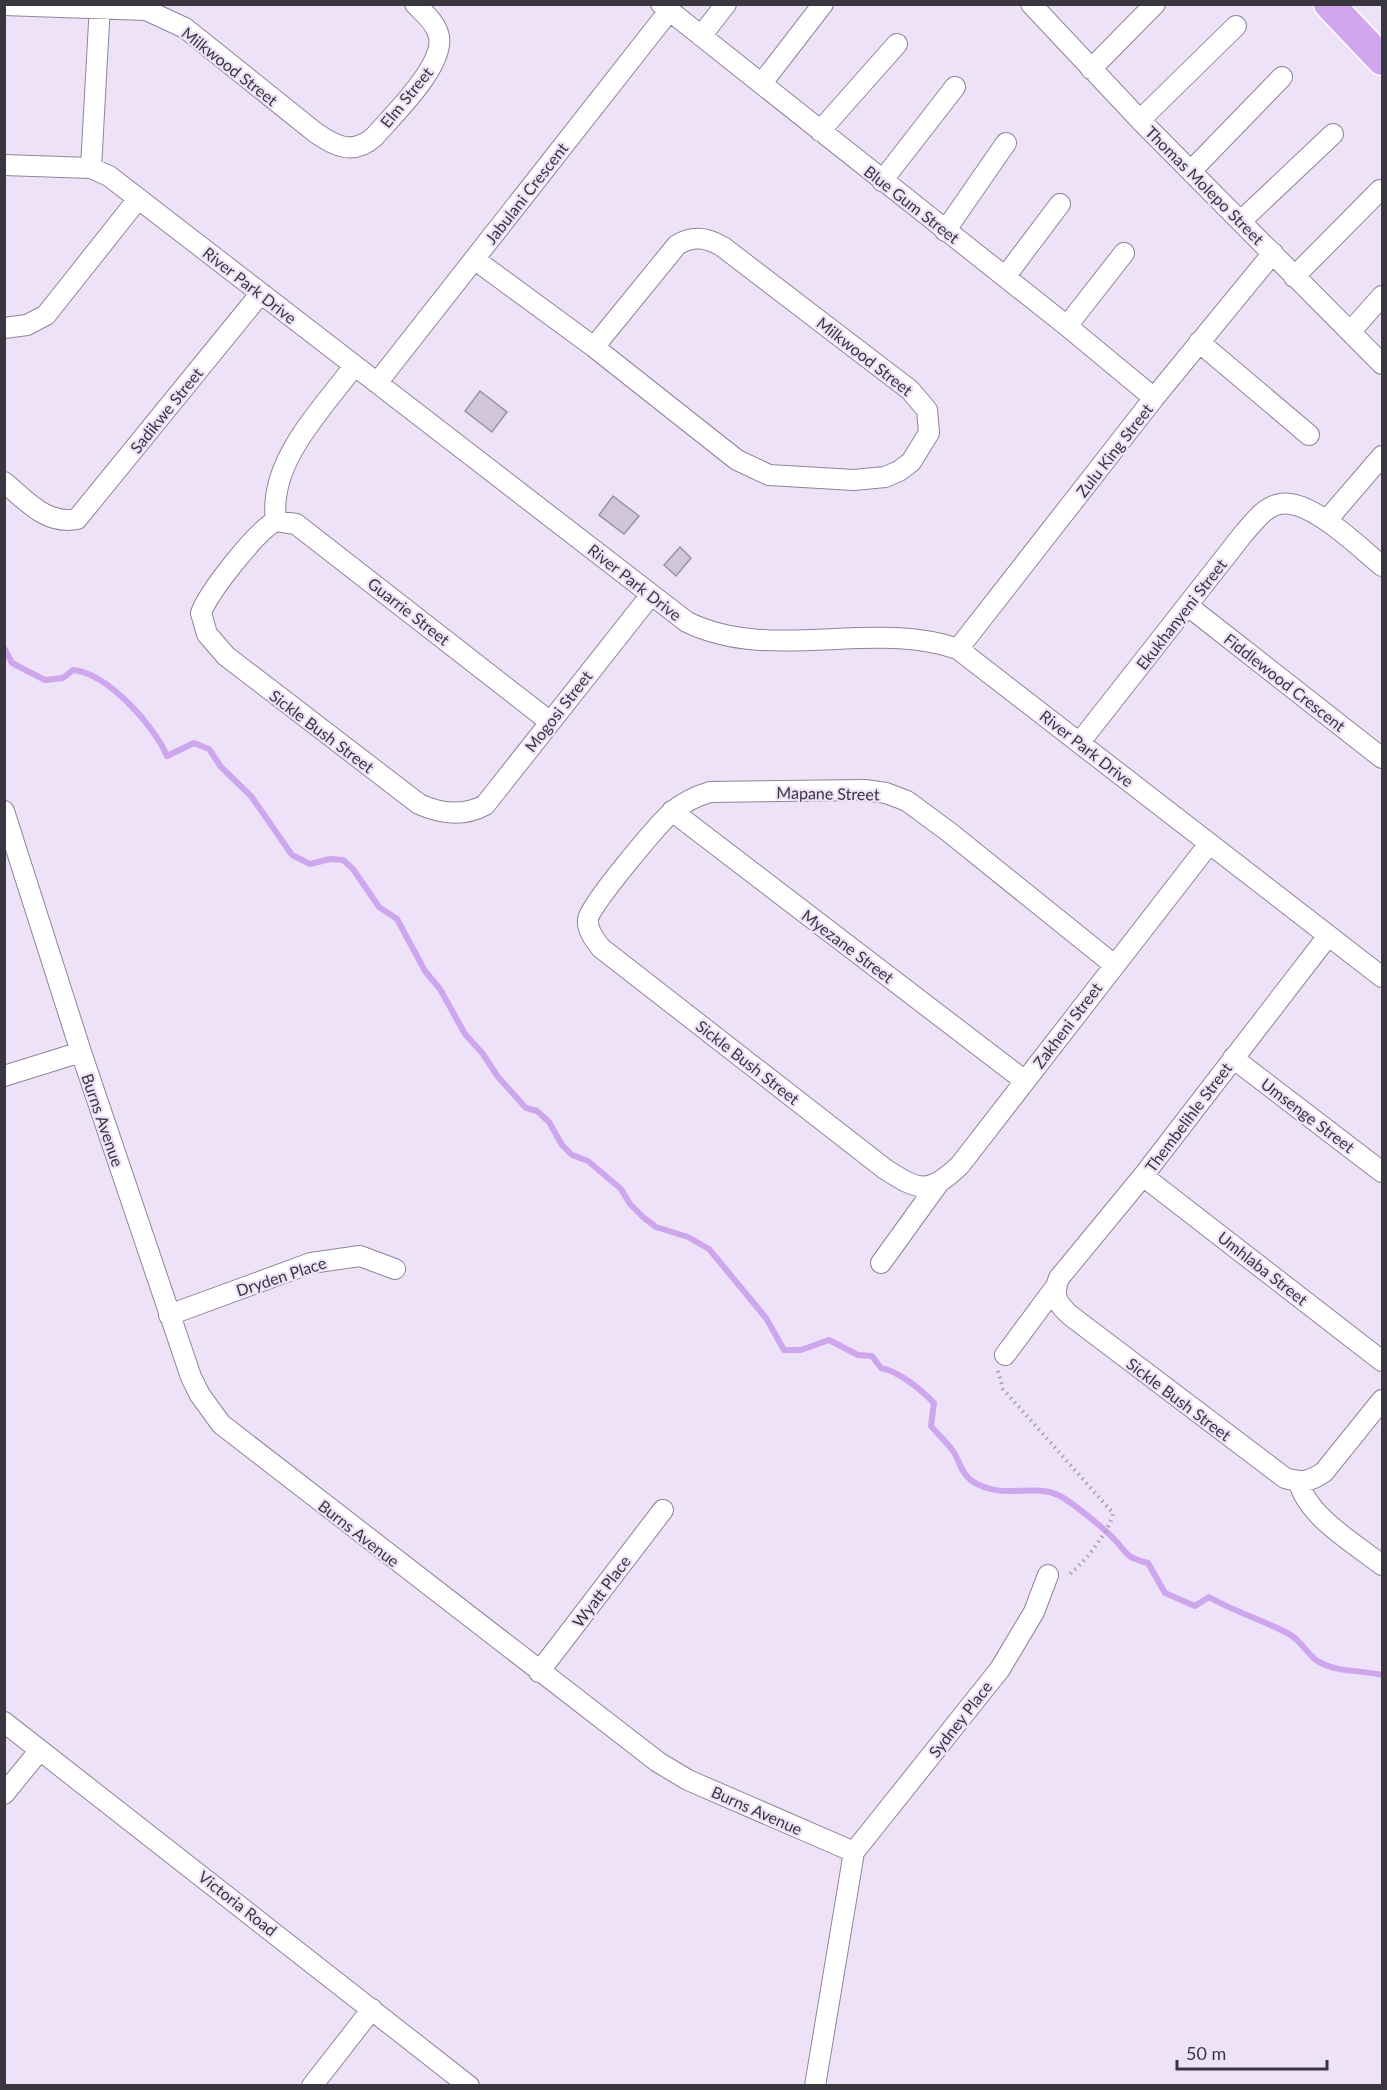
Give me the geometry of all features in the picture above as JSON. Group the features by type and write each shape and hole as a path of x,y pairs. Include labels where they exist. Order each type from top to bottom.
{"main road":[{"path":"1329,4 1383,60"},
{"path":"1356,4 1383,35"}],"street":[{"name":"Elm Street","path":"351,149 366,144 374,137 436,60 440,40 438,33 432,22 415,4"},
{"path":"701,36 726,4"},
{"path":"762,83 823,4"},
{"path":"1091,69 1155,4"},
{"name":"Milkwood Street","path":"4,5 146,10 175,22 316,134 335,145 351,149"},
{"name":"Thomas Molepo Street","path":"1037,6 1091,69 1140,120 1242,219 1294,277 1383,364"},
{"path":"91,168 100,7"},
{"name":"Blue Gum Street","path":"665,8 1067,326 1154,399"},
{"name":"Jabulani Crescent","path":"376,383 474,259 665,8"},
{"path":"1140,120 1236,26"},
{"path":"820,131 897,44"},
{"path":"1191,171 1282,77"},
{"path":"882,181 955,87"},
{"path":"1242,219 1333,134"},
{"path":"945,231 1006,143"},
{"name":"River Park Drive","path":"4,165 91,168 109,176 562,524 650,596 687,622 725,636 802,640 913,639 940,642 958,649 1383,977"},
{"path":"1294,277 1380,190"},
{"path":"4,328 27,326 46,315 138,199"},
{"path":"1005,277 1060,204"},
{"name":"Milkwood Street","path":"474,259 594,347 737,460 769,475 854,480 892,475 910,462 929,433 927,410 910,390 723,247 707,239 693,237 677,245 594,347"},
{"path":"1067,326 1124,253"},
{"name":"Zulu King Street","path":"958,649 1199,342 1272,253"},
{"name":"Sadikwe Street","path":"4,482 49,518 68,521 77,519 261,293"},
{"path":"1350,332 1383,296"},
{"path":"1199,342 1309,435"},
{"path":"270,525 280,475 293,450 354,366"},
{"path":"1383,456 1327,520 1383,566"},
{"name":"Ekukhanyeni Street","path":"1080,742 1257,518 1269,508 1281,504 1293,504 1327,520"},
{"name":"Guarrie Street","path":"270,525 296,524 307,531 549,721"},
{"name":"Sickle Bush Street","path":"270,525 210,592 201,614 207,634 226,656 419,804 433,811 457,813"},
{"name":"Mogosi Street","path":"457,813 485,805 549,721 650,596"},
{"name":"Fiddlewood Crescent","path":"1188,606 1383,758"},
{"name":"Mapane Street","path":"589,928 588,917 598,899 672,811 694,797 710,792 865,790 886,793 907,801 1113,964"},
{"name":"Burns Avenue","path":"4,811 81,1052 169,1315 191,1377 200,1395 221,1424 657,1762 688,1780 854,1852"},
{"name":"Myezane Street","path":"672,811 1025,1081"},
{"name":"Zakheni Street","path":"881,1263 938,1184 960,1165 1113,964 1209,844"},
{"name":"Sickle Bush Street","path":"589,928 601,948 885,1169 915,1186 928,1188 938,1184"},
{"name":"Thembelihle Street","path":"1005,1355 1055,1294 1059,1278 1143,1176 1328,936"},
{"path":"4,1076 81,1052"},
{"name":"Umsenge Street","path":"1233,1058 1383,1172"},
{"name":"Umhlaba Street","path":"1143,1176 1383,1361"},
{"name":"Dryden Place","path":"169,1315 311,1263 360,1256 394,1269"},
{"name":"Sickle Bush Street","path":"1055,1294 1071,1316 1274,1472 1305,1481"},
{"path":"1383,1400 1324,1472 1305,1481 1302,1496 1313,1510 1383,1565"},
{"name":"Wyatt Place","path":"539,1672 663,1510"},
{"name":"Sydney Place","path":"854,1852 1000,1669 1034,1612 1048,1575"},
{"name":"Victoria Road","path":"4,1722 469,2085"},
{"path":"4,1794 40,1750"},
{"path":"815,2085 854,1852"},
{"path":"312,2085 372,2009"}],"path":[{"path":"1005,1355 998,1367 998,1378 1003,1389 1113,1513 1110,1528 1070,1575 1048,1575"}],"building":[{"path":"480,391 507,412 492,432 465,411"},
{"path":"613,496 639,516 624,534 599,515"},
{"path":"680,547 691,558 676,576 664,565"}],"waterway":[{"path":"4,648 12,663 45,680 63,678 73,670 100,680 128,702 141,716 167,756 194,743 209,749 221,767 251,796 292,855 310,864 330,859 343,860 353,869 379,907 397,919 425,971 440,989 465,1034 483,1054 498,1077 526,1108 537,1111 549,1122 562,1145 572,1155 588,1161 621,1189 630,1204 644,1218 656,1227 688,1237 709,1249 766,1318 784,1350 801,1350 829,1340 858,1355 872,1356 881,1368 902,1377 934,1403 931,1426 953,1451 964,1472 972,1481 995,1490 1038,1491 1058,1495 1097,1523 1129,1555 1148,1563 1165,1593 1195,1606 1209,1597 1289,1634 1298,1640 1315,1659 1327,1666 1382,1675"}]}
